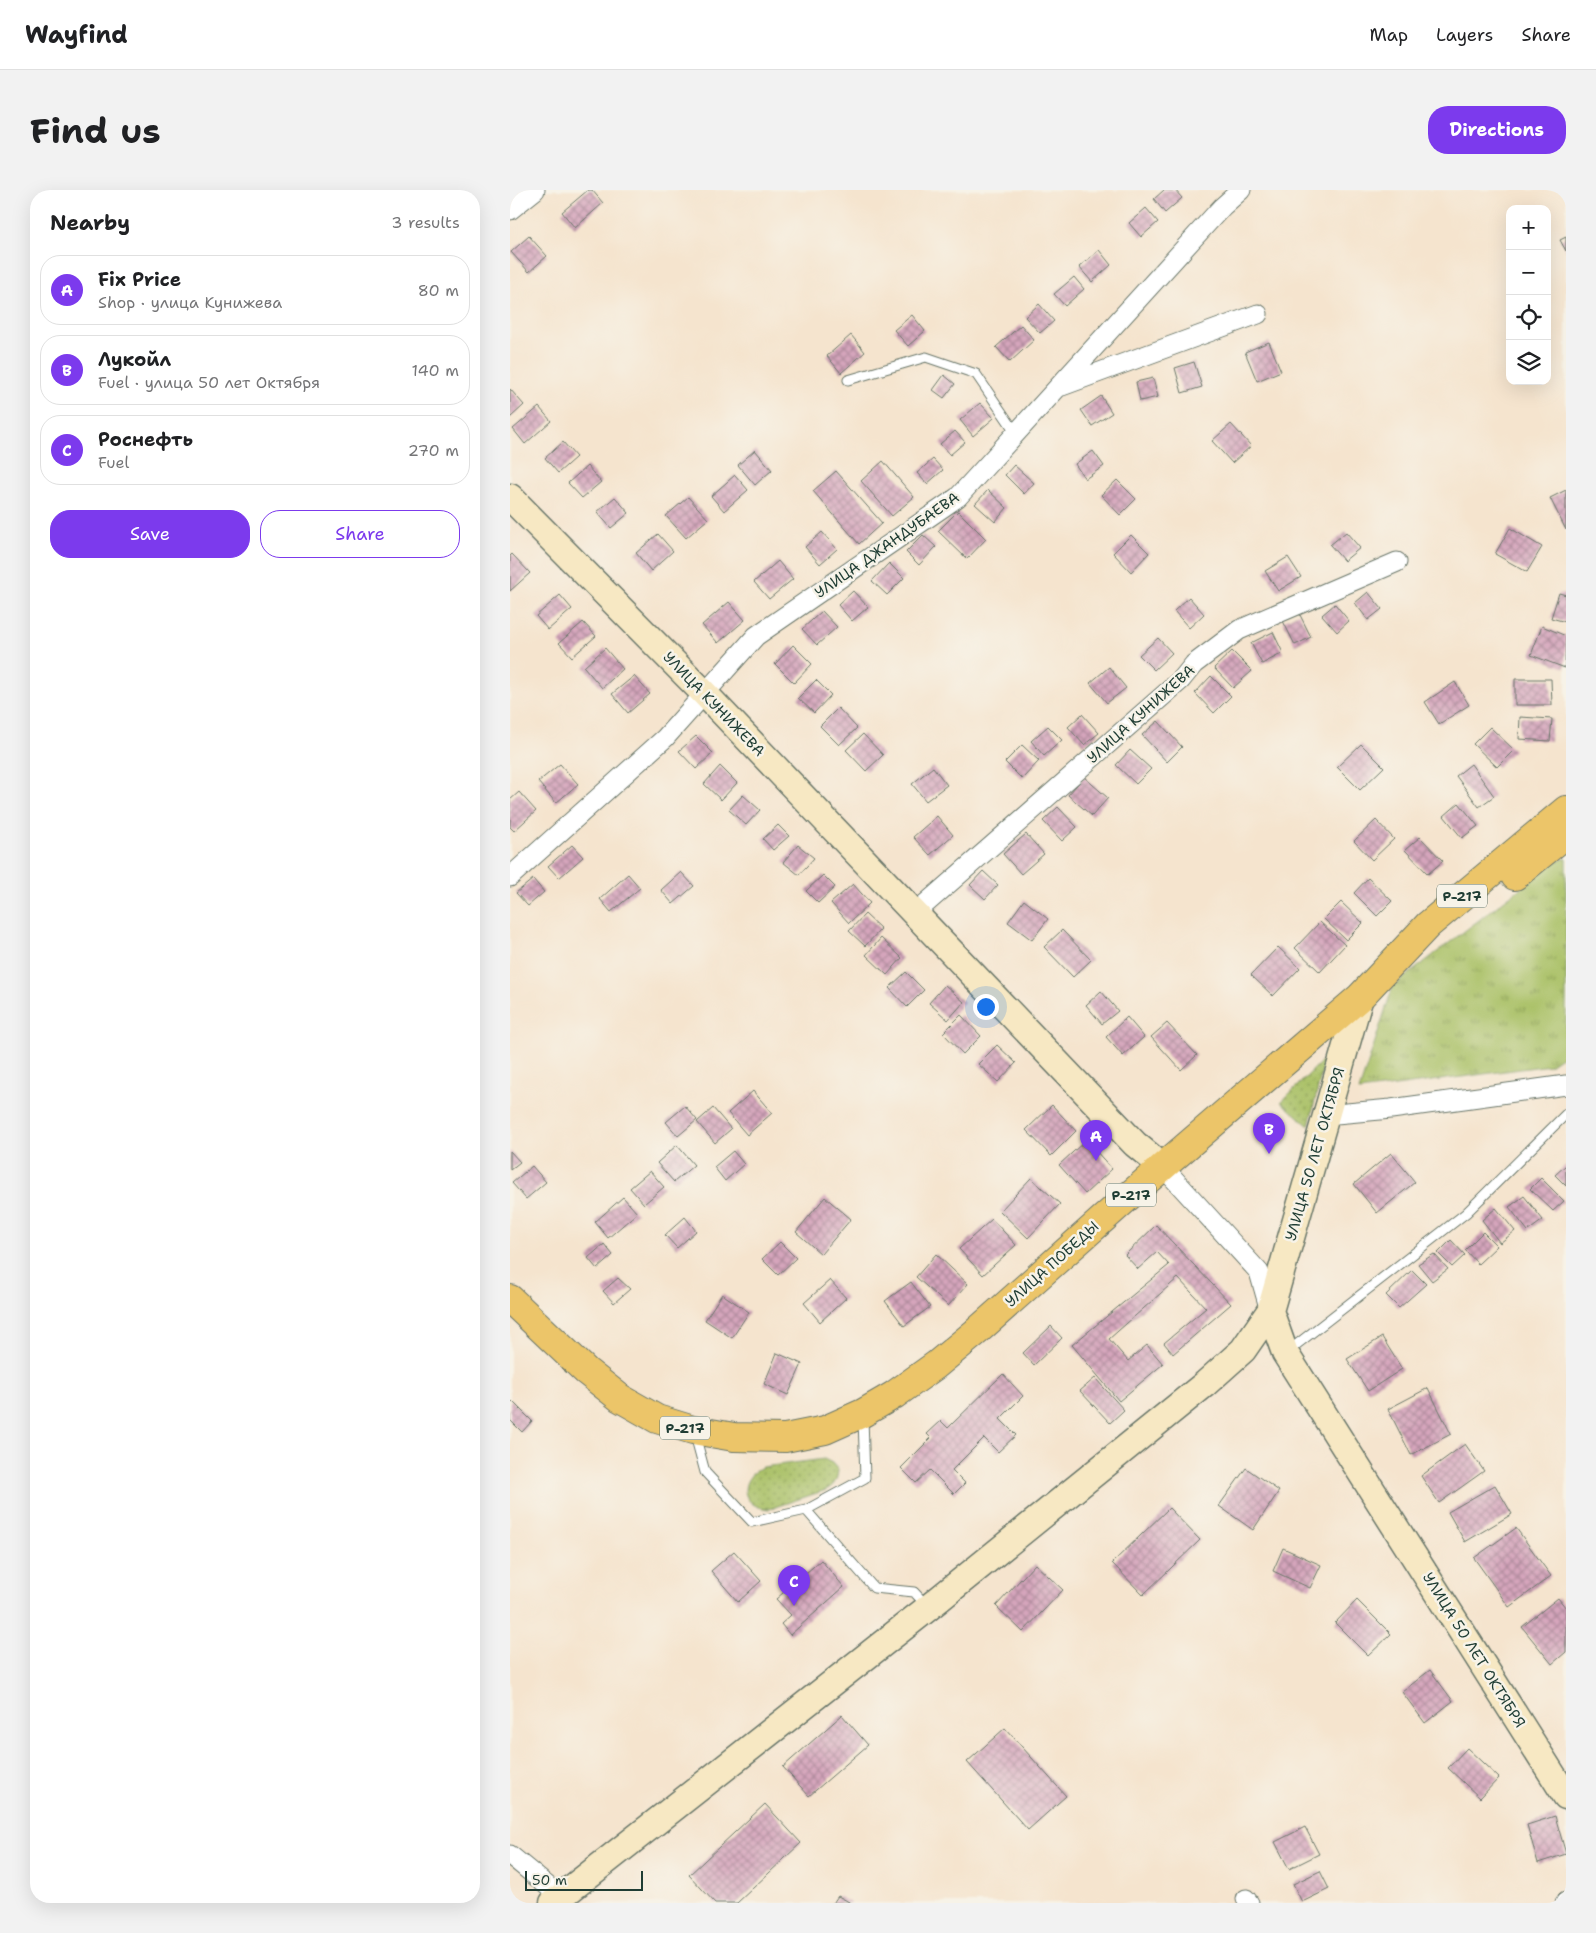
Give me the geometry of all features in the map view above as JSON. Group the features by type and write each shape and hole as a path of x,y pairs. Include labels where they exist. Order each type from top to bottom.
{"highway":[{"name":"УЛИЦА ПОБЕДЫ","path":"1363,994 1428,925 1566,810"},
{"name":"УЛИЦА ПОБЕДЫ","path":"863,1413 894,1395 936,1365 1363,994 1441,937 1566,834"},
{"name":"Р-217","path":"510,1299 586,1370 620,1398 656,1419 693,1430 734,1437 784,1438 825,1430 863,1413"}],"street":[{"path":"510,210 535,190"},
{"name":"УЛИЦА ДЖАНДУБАЕВА","path":"510,877 665,738 756,636 958,497 1222,207 1241,190"},
{"path":"1058,387 1258,314"},
{"name":"УЛИЦА КУНИЖЕВА","path":"510,497 705,694 1131,1140 1163,1167"},
{"name":"УЛИЦА КУНИЖЕВА","path":"916,914 1182,680 1194,664 1239,630 1397,562"},
{"name":"УЛИЦА 50 ЛЕТ ОКТЯБРЯ","path":"557,1900 928,1608 1205,1384 1243,1350 1270,1311 1325,1115 1363,994"},
{"path":"1325,1115 1391,1109 1566,1085"},
{"path":"1163,1167 1259,1272 1270,1311"},
{"name":"УЛИЦА 50 ЛЕТ ОКТЯБРЯ","path":"1270,1311 1285,1353 1566,1796"},
{"path":"510,1855 557,1900"}],"lane":[{"path":"848,380 926,357 976,374 1016,433"},
{"path":"1285,1353 1466,1213 1566,1114"},
{"path":"693,1430 705,1472 752,1522 806,1510 865,1478 863,1413"},
{"path":"806,1510 874,1588 914,1592 928,1608"}],"green space":[{"path":"1566,858 1566,1054 1550,1065 1359,1091 1393,986 1553,863"},
{"path":"1325,1058 1309,1126 1281,1102"},
{"path":"824,1459 832,1463 838,1470 835,1482 826,1490 769,1509 759,1507 747,1498 745,1492 748,1479 762,1467"}],"building":[{"path":"588,190 592,190 603,203 575,228 562,212"},
{"path":"1164,190 1175,190 1182,198 1165,213 1154,199"},
{"path":"1146,208 1158,222 1141,237 1129,223"},
{"path":"529,236 547,256 529,272 511,252"},
{"path":"1566,237 1566,251 1560,240"},
{"path":"1099,250 1111,265 1092,282 1079,267"},
{"path":"1074,277 1084,289 1065,306 1054,294"},
{"path":"1039,304 1054,321 1040,333 1025,317"},
{"path":"912,315 925,331 908,346 894,330"},
{"path":"1021,325 1034,340 1010,362 996,347"},
{"path":"851,335 865,352 841,373 827,356"},
{"path":"1269,342 1281,371 1257,381 1245,352"},
{"path":"1194,362 1202,387 1182,393 1175,368"},
{"path":"944,375 955,384 944,398 933,390"},
{"path":"1153,378 1158,397 1140,401 1136,382"},
{"path":"510,389 524,405 510,418"},
{"path":"1101,396 1112,413 1092,426 1081,410"},
{"path":"980,403 994,418 973,436 960,420"},
{"path":"539,407 551,421 525,444 513,429"},
{"path":"1231,424 1251,446 1232,463 1212,441"},
{"path":"955,431 965,442 950,455 940,444"},
{"path":"563,442 576,457 558,473 545,458"},
{"path":"755,450 772,470 755,485 738,465"},
{"path":"1093,451 1104,466 1085,479 1075,464"},
{"path":"933,459 943,470 927,484 917,473"},
{"path":"883,461 914,497 892,516 861,481"},
{"path":"1014,465 1034,483 1024,494 1005,475"},
{"path":"587,466 601,482 582,498 568,483"},
{"path":"836,471 882,523 859,544 813,491"},
{"path":"735,475 748,490 724,511 711,496"},
{"path":"1117,480 1136,499 1120,515 1101,495"},
{"path":"988,490 1007,508 995,522 975,504"},
{"path":"1566,490 1566,530 1550,498"},
{"path":"615,497 629,513 611,528 597,512"},
{"path":"688,497 708,519 686,538 666,516"},
{"path":"958,511 986,539 967,559 938,531"},
{"path":"1510,528 1542,547 1527,572 1495,554"},
{"path":"822,532 837,549 820,564 805,547"},
{"path":"1346,532 1360,548 1344,561 1330,545"},
{"path":"658,534 673,551 651,571 636,553"},
{"path":"923,535 936,547 919,565 906,552"},
{"path":"1131,535 1149,553 1131,572 1113,553"},
{"path":"512,554 530,573 510,591 510,556"},
{"path":"1288,557 1301,577 1278,591 1265,571"},
{"path":"778,561 793,579 769,599 754,582"},
{"path":"889,563 904,578 887,595 872,581"},
{"path":"853,591 868,607 852,621 838,605"},
{"path":"1368,592 1382,609 1368,620 1355,603"},
{"path":"1559,593 1566,595 1566,622 1551,618"},
{"path":"560,595 572,609 548,630 536,616"},
{"path":"1189,597 1204,614 1189,628 1174,611"},
{"path":"729,602 745,620 718,643 702,625"},
{"path":"1335,604 1349,621 1337,632 1322,615"},
{"path":"822,611 837,627 817,645 802,629"},
{"path":"1299,613 1311,637 1295,645 1283,621"},
{"path":"583,622 596,636 572,657 559,643"},
{"path":"1542,626 1566,636 1565,668 1531,655"},
{"path":"1273,632 1283,653 1262,664 1251,643"},
{"path":"1158,638 1172,653 1154,670 1139,655"},
{"path":"793,645 812,664 794,683 775,664"},
{"path":"605,648 623,669 602,688 584,667"},
{"path":"1232,651 1252,671 1233,688 1214,668"},
{"path":"1109,667 1126,688 1107,703 1090,683"},
{"path":"634,676 650,694 628,713 612,694"},
{"path":"1211,676 1231,696 1214,713 1195,693"},
{"path":"1515,679 1551,679 1552,705 1515,705"},
{"path":"816,680 831,695 814,713 798,698"},
{"path":"1455,682 1469,705 1439,724 1425,702"},
{"path":"838,708 857,728 839,745 820,726"},
{"path":"1082,714 1099,733 1084,745 1068,727"},
{"path":"1520,717 1552,719 1550,741 1519,739"},
{"path":"1158,721 1182,747 1167,762 1142,735"},
{"path":"1048,726 1062,740 1044,756 1031,741"},
{"path":"1490,727 1514,750 1497,767 1473,744"},
{"path":"863,734 883,755 866,771 846,750"},
{"path":"696,736 713,753 696,769 679,751"},
{"path":"1361,744 1384,767 1360,790 1337,767"},
{"path":"1022,745 1039,761 1022,779 1005,762"},
{"path":"1130,750 1151,769 1136,784 1116,765"},
{"path":"560,764 578,784 556,803 538,782"},
{"path":"1471,764 1494,796 1479,807 1456,776"},
{"path":"720,766 737,783 721,800 704,784"},
{"path":"933,767 947,785 926,801 912,784"},
{"path":"1084,777 1108,798 1092,816 1068,795"},
{"path":"519,792 536,811 514,831 510,827 510,800"},
{"path":"743,795 760,810 746,825 729,810"},
{"path":"1459,803 1478,826 1462,838 1444,816"},
{"path":"1058,807 1077,827 1062,841 1043,821"},
{"path":"937,816 953,835 930,855 913,837"},
{"path":"1376,820 1394,839 1372,860 1354,841"},
{"path":"778,825 789,836 773,850 763,839"},
{"path":"1026,834 1044,854 1021,874 1003,854"},
{"path":"1420,837 1443,861 1428,874 1405,850"},
{"path":"572,845 583,857 559,878 548,866"},
{"path":"798,845 814,858 799,875 783,862"},
{"path":"983,871 998,885 985,899 970,885"},
{"path":"681,872 694,886 673,904 661,890"},
{"path":"628,874 640,888 611,912 600,899"},
{"path":"823,875 835,887 818,903 806,891"},
{"path":"1368,878 1392,901 1377,916 1354,893"},
{"path":"533,879 544,892 528,906 516,893"},
{"path":"853,884 870,903 849,923 831,903"},
{"path":"1024,900 1048,919 1032,940 1008,922"},
{"path":"1341,902 1363,923 1346,940 1324,919"},
{"path":"865,914 881,929 865,946 849,931"},
{"path":"1320,922 1345,945 1320,972 1295,948"},
{"path":"1062,930 1091,960 1073,977 1044,947"},
{"path":"881,938 902,958 887,975 866,955"},
{"path":"1278,947 1300,968 1273,996 1251,975"},
{"path":"906,972 924,990 907,1007 889,988"},
{"path":"945,985 964,1002 948,1020 929,1003"},
{"path":"1101,991 1118,1011 1102,1024 1086,1005"},
{"path":"961,1015 981,1036 963,1054 943,1033"},
{"path":"1127,1017 1144,1037 1123,1056 1106,1037"},
{"path":"1167,1023 1197,1055 1181,1070 1151,1037"},
{"path":"997,1045 1016,1063 998,1082 978,1064"},
{"path":"753,1091 772,1113 747,1135 728,1113"},
{"path":"1052,1105 1076,1131 1051,1156 1026,1130"},
{"path":"685,1106 697,1120 678,1136 666,1122"},
{"path":"713,1108 731,1129 715,1143 697,1122"},
{"path":"1086,1140 1112,1169 1085,1194 1059,1165"},
{"path":"677,1145 694,1165 674,1182 657,1163"},
{"path":"510,1151 520,1162 510,1170"},
{"path":"733,1151 744,1164 725,1181 714,1167"},
{"path":"1391,1153 1415,1182 1377,1213 1354,1184"},
{"path":"1566,1165 1566,1186 1555,1175"},
{"path":"532,1166 546,1182 526,1199 512,1183"},
{"path":"650,1171 664,1187 644,1204 630,1188"},
{"path":"1031,1178 1060,1204 1028,1238 1000,1211"},
{"path":"1541,1178 1564,1201 1553,1211 1530,1189"},
{"path":"1524,1196 1543,1220 1528,1231 1509,1207"},
{"path":"623,1197 637,1213 608,1238 595,1222"},
{"path":"825,1197 851,1219 821,1254 796,1232"},
{"path":"1496,1208 1515,1231 1500,1243 1482,1220"},
{"path":"685,1217 696,1231 677,1248 665,1235"},
{"path":"992,1219 1016,1245 983,1275 959,1249"},
{"path":"1156,1225 1231,1304 1173,1354 1164,1343 1206,1308 1178,1278 1109,1339 1128,1361 1147,1345 1163,1364 1119,1401 1072,1345 1169,1265 1157,1252 1138,1269 1125,1255"},
{"path":"1483,1232 1497,1246 1478,1264 1465,1250"},
{"path":"1451,1240 1465,1255 1452,1267 1438,1253"},
{"path":"780,1242 796,1258 778,1275 762,1259"},
{"path":"604,1244 613,1255 597,1269 588,1258"},
{"path":"936,1254 968,1284 948,1306 916,1277"},
{"path":"1434,1254 1448,1269 1432,1281 1418,1264"},
{"path":"1412,1270 1426,1284 1399,1308 1386,1295"},
{"path":"618,1278 630,1289 614,1303 603,1291"},
{"path":"830,1280 846,1298 820,1322 804,1303"},
{"path":"911,1282 930,1307 904,1326 885,1301"},
{"path":"722,1294 749,1312 732,1338 705,1320"},
{"path":"1051,1326 1062,1338 1034,1365 1023,1353"},
{"path":"1382,1337 1402,1369 1368,1391 1347,1359"},
{"path":"777,1353 802,1364 788,1395 764,1384"},
{"path":"1003,1374 1023,1396 1000,1419 1016,1435 998,1452 984,1438 952,1470 965,1483 954,1494 930,1470 916,1483 901,1468 931,1438 927,1434 941,1421 948,1428"},
{"path":"1095,1378 1124,1410 1110,1423 1080,1391"},
{"path":"1428,1388 1451,1434 1411,1455 1388,1409"},
{"path":"512,1401 532,1421 522,1432 510,1420 510,1403"},
{"path":"1465,1444 1484,1471 1439,1503 1421,1476"},
{"path":"1246,1468 1279,1491 1253,1530 1219,1506"},
{"path":"1495,1485 1512,1514 1465,1542 1448,1512"},
{"path":"1169,1508 1200,1540 1143,1595 1112,1563"},
{"path":"1516,1528 1551,1576 1509,1607 1474,1558"},
{"path":"1283,1548 1321,1565 1310,1588 1273,1571"},
{"path":"734,1551 761,1581 738,1602 711,1571"},
{"path":"821,1560 844,1587 790,1635 781,1624 791,1615 776,1599"},
{"path":"1035,1564 1063,1590 1023,1632 996,1606"},
{"path":"1558,1598 1566,1608 1566,1652 1552,1664 1522,1627"},
{"path":"1357,1600 1391,1634 1368,1656 1335,1623"},
{"path":"1430,1670 1453,1701 1425,1723 1402,1692"},
{"path":"842,1715 868,1745 809,1796 783,1767"},
{"path":"1005,1728 1066,1796 1028,1830 967,1762"},
{"path":"1467,1748 1499,1778 1480,1798 1448,1768"},
{"path":"765,1804 801,1843 737,1903 715,1903 689,1875"},
{"path":"1555,1816 1566,1854 1538,1863 1527,1825"},
{"path":"1305,1827 1319,1854 1289,1869 1275,1842"},
{"path":"1320,1871 1329,1889 1302,1902 1293,1884"},
{"path":"838,1896 851,1903 833,1903"}],"place":[{"name":"Лукойл","path":"1269,1154"},
{"name":"Fix Price","path":"1096,1161"},
{"name":"Роснефть","path":"794,1606"}]}
